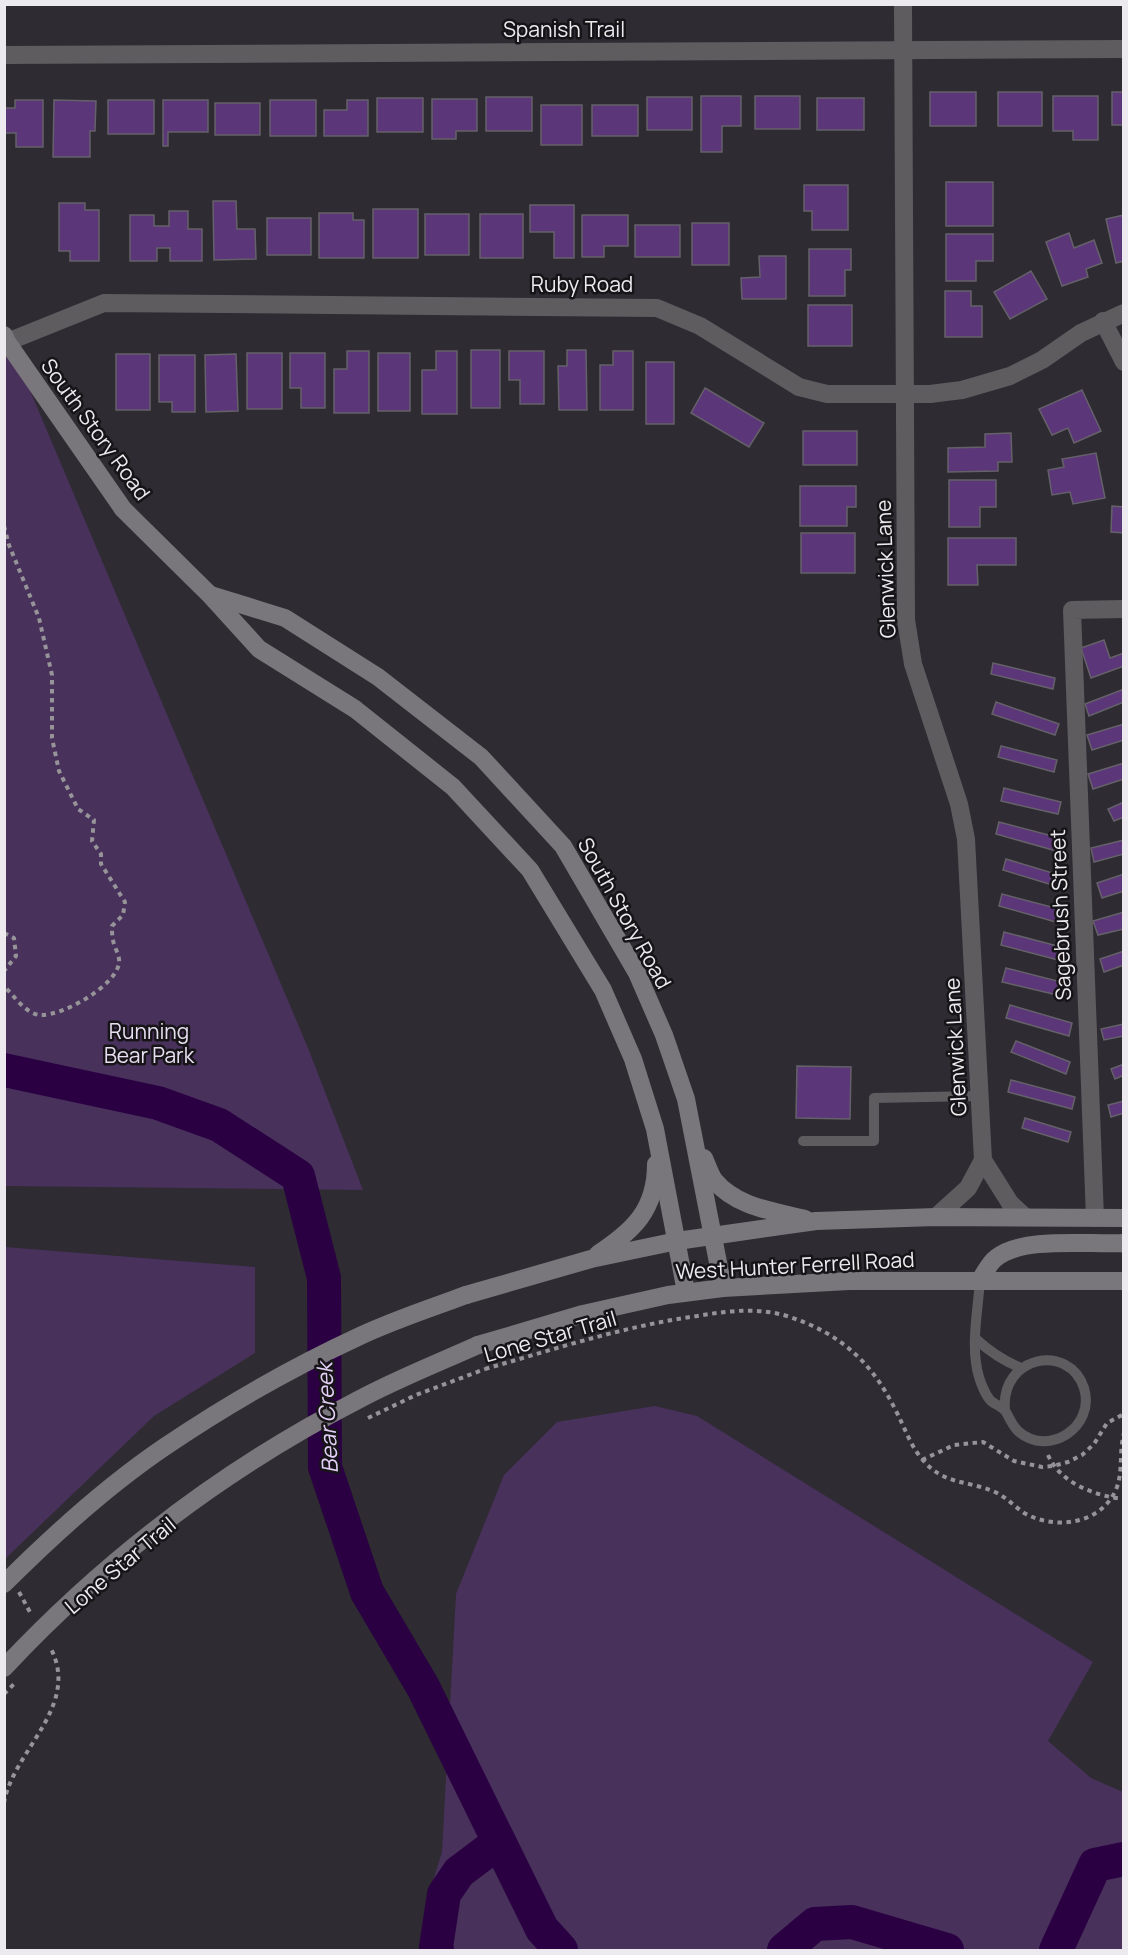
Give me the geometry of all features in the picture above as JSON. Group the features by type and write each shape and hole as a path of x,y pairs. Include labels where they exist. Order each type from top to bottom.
{"main road":[{"name":"South Story Road","path":"6,339 123,509 209,594 259,649 355,710 453,787 530,870 603,990 633,1059 655,1129 686,1292"},
{"name":"South Story Road","path":"209,594 285,618 378,677 480,757 563,846 637,974 664,1035 686,1099 723,1288"},
{"path":"692,1128 714,1179 734,1198 754,1207 816,1221"},
{"path":"591,1259 625,1236 642,1216 651,1197 656,1178 655,1129"},
{"name":"West Hunter Ferrell Road","path":"10,1584 36,1553 99,1497 165,1446 265,1385 352,1340 466,1295 591,1259 676,1242 816,1221 1024,1216 1124,1218"},
{"path":"980,1280 995,1258 1026,1246 1062,1243 1124,1243"},
{"name":"West Hunter Ferrell Road","path":"12,1672 37,1633 138,1541 255,1459 360,1399 478,1345 583,1314 686,1292 723,1288 849,1281 1124,1281"}],"street":[{"name":"Glenwick Lane","path":"903,4 906,620 914,664 959,804 966,839 983,1160 1010,1203 1024,1216"},
{"name":"Spanish Trail","path":"4,55 1124,49"},
{"name":"Ruby Road","path":"6,339 104,303 657,308 700,326 799,387 827,394 930,394 963,390 1010,376 1042,360 1081,333 1124,313"},
{"path":"1103,321 1124,362"},
{"name":"Sagebrush Street","path":"1095,1218 1072,610 1124,609"},
{"path":"936,1217 968,1188 983,1160"}],"lane":[{"path":"803,1141 874,1141 874,1098 980,1096"},
{"path":"980,1280 975,1359 990,1401 1005,1410"},
{"path":"976,1339 989,1352 1021,1368"},
{"path":"1035,1361 1051,1361 1065,1365 1077,1375 1084,1388 1086,1404 1083,1416 1067,1436 1042,1441 1019,1432 1010,1422 1005,1410 1004,1399 1012,1376 1021,1368 1035,1361"}],"path":[{"path":"4,526 9,545 39,618 52,675 52,738 59,771 78,809 94,820 92,842 101,854 101,864 125,902 123,915 112,926 113,942 118,951 119,963 113,977 99,989 73,1006 39,1015 24,1008 4,986"},
{"path":"4,933 14,938 16,956 4,971"},
{"name":"Lone Star Trail","path":"358,1422 416,1395 485,1369 576,1342 673,1319 751,1310 785,1316 818,1328 861,1359 879,1380 922,1460 937,1474 955,1482 992,1491 1006,1498 1025,1513 1054,1522 1069,1523 1091,1517 1112,1498"},
{"path":"1112,1498 1120,1476 1124,1433"},
{"path":"1042,1441 1053,1466 1065,1477 1088,1490 1112,1498 1124,1499"},
{"path":"10,1584 36,1622"},
{"path":"4,1803 14,1775 48,1719 55,1699 58,1675 50,1643 44,1651"},
{"path":"4,1694 12,1672"}],"green space":[{"name":"Running Bear Park","path":"4,329 308,1048 363,1190 5,1186"},
{"path":"5,1247 255,1267 255,1353 154,1416 5,1559"},
{"path":"655,1406 697,1416 1093,1662 1048,1741 1091,1778 1123,1792 1123,1950 430,1950 432,1884 442,1852 456,1594 504,1475 557,1422"}],"building":[{"path":"930,92 976,92 976,126 930,126"},
{"path":"998,92 1042,92 1042,126 998,126"},
{"path":"1112,92 1124,92 1124,125 1112,125"},
{"path":"701,96 741,96 741,126 722,126 722,152 701,152"},
{"path":"755,96 800,96 800,129 755,129"},
{"path":"1053,96 1098,96 1098,140 1073,140 1073,131 1053,131"},
{"path":"486,97 532,97 532,131 486,131"},
{"path":"647,97 692,97 692,130 647,130"},
{"path":"377,98 423,98 423,132 377,132"},
{"path":"817,98 864,98 864,130 817,130"},
{"path":"432,99 477,99 477,131 456,131 456,139 432,139"},
{"path":"15,100 43,100 43,147 16,147 16,133 4,133 4,108 15,108"},
{"path":"54,100 96,101 95,131 90,131 90,157 53,157"},
{"path":"108,100 154,100 154,134 108,134"},
{"path":"163,100 208,100 208,132 168,132 168,146 163,146"},
{"path":"270,100 316,100 316,136 270,136"},
{"path":"347,100 368,100 368,136 324,136 324,110 347,110"},
{"path":"215,103 260,103 260,135 215,135"},
{"path":"541,105 582,105 582,145 541,145"},
{"path":"592,105 638,105 638,136 592,136"},
{"path":"946,182 993,182 993,226 946,226"},
{"path":"804,185 848,185 848,230 812,230 812,211 804,211"},
{"path":"213,201 236,201 237,229 255,229 256,259 214,260"},
{"path":"59,203 85,203 85,210 99,210 99,261 70,261 70,251 59,251"},
{"path":"530,205 574,205 574,258 554,258 554,232 530,232"},
{"path":"373,209 418,209 418,258 373,258"},
{"path":"169,211 188,211 188,229 202,229 202,261 170,261 170,248 157,248 157,261 130,261 130,215 154,215 154,226 169,226"},
{"path":"319,213 353,213 353,220 364,220 364,258 319,258"},
{"path":"425,214 469,214 469,255 425,255"},
{"path":"480,214 523,214 523,258 480,258"},
{"path":"582,215 628,215 628,246 604,246 604,257 582,257"},
{"path":"1124,215 1124,261 1116,263 1106,219"},
{"path":"267,218 311,218 311,255 267,255"},
{"path":"692,223 729,223 729,265 692,265"},
{"path":"635,225 680,225 680,257 635,257"},
{"path":"1069,233 1074,248 1094,240 1102,263 1086,269 1088,277 1062,286 1046,242"},
{"path":"946,234 993,234 993,261 976,261 976,281 946,281"},
{"path":"809,249 851,249 851,270 845,270 845,296 809,296"},
{"path":"759,256 786,256 786,299 742,299 741,278 760,277"},
{"path":"1031,271 1047,299 1010,319 994,292"},
{"path":"945,291 971,291 971,306 982,306 982,337 945,337"},
{"path":"808,305 852,305 852,346 808,346"},
{"path":"471,350 500,350 500,408 471,408"},
{"path":"567,350 586,350 587,410 559,410 558,366 567,366"},
{"path":"347,351 369,351 369,413 334,413 334,369 347,369"},
{"path":"436,351 457,351 457,414 422,414 422,370 436,370"},
{"path":"509,351 544,351 544,404 520,404 520,380 509,380"},
{"path":"613,351 633,351 633,410 600,410 600,365 613,365"},
{"path":"247,353 282,353 282,409 247,409"},
{"path":"290,353 325,353 325,408 301,408 301,388 290,388"},
{"path":"378,353 410,353 410,411 378,411"},
{"path":"116,354 150,354 150,410 116,410"},
{"path":"236,354 238,411 206,412 205,355"},
{"path":"159,355 195,355 195,412 172,412 172,402 159,402"},
{"path":"646,362 674,362 674,424 646,424"},
{"path":"705,388 764,423 749,447 691,413"},
{"path":"1082,390 1101,431 1074,443 1068,428 1052,435 1039,409"},
{"path":"803,431 857,431 857,465 803,465"},
{"path":"1011,433 1012,462 998,462 998,471 948,472 948,448 985,447 985,434"},
{"path":"1096,453 1105,498 1073,504 1070,492 1052,495 1048,470 1064,467 1062,459"},
{"path":"949,480 996,480 996,507 980,507 980,527 949,527"},
{"path":"800,486 856,486 856,507 847,507 847,526 800,526"},
{"path":"1112,506 1124,507 1124,533 1111,532"},
{"path":"801,533 855,533 855,573 801,573"},
{"path":"948,538 1016,538 1016,565 977,565 978,585 948,585"},
{"path":"1104,640 1110,658 1124,653 1124,666 1091,678 1081,648"},
{"path":"993,663 1055,678 1053,689 991,674"},
{"path":"1124,689 1124,702 1089,716 1085,704"},
{"path":"996,702 1059,724 1055,735 992,714"},
{"path":"1124,724 1124,740 1092,750 1087,735"},
{"path":"1001,746 1057,760 1054,772 998,757"},
{"path":"1124,763 1124,779 1093,789 1088,774"},
{"path":"1004,788 1061,802 1058,814 1001,801"},
{"path":"1124,802 1124,817 1114,821 1108,809"},
{"path":"999,822 1064,839 1060,852 996,834"},
{"path":"1124,840 1124,854 1094,862 1091,848"},
{"path":"1006,859 1059,875 1056,886 1003,870"},
{"path":"1124,874 1124,891 1102,898 1097,883"},
{"path":"1002,894 1067,911 1063,924 999,906"},
{"path":"1124,912 1124,929 1098,935 1093,921"},
{"path":"1004,932 1069,949 1066,962 1001,945"},
{"path":"1124,951 1124,965 1104,972 1100,959"},
{"path":"1006,968 1069,984 1066,997 1002,982"},
{"path":"1010,1005 1072,1023 1069,1036 1006,1018"},
{"path":"1124,1024 1124,1036 1104,1040 1101,1029"},
{"path":"1016,1041 1070,1062 1066,1074 1011,1052"},
{"path":"1124,1064 1124,1075 1115,1079 1111,1069"},
{"path":"797,1066 851,1067 850,1119 796,1118"},
{"path":"1011,1080 1075,1097 1072,1109 1008,1092"},
{"path":"1124,1101 1124,1113 1111,1117 1108,1105"},
{"path":"1025,1118 1071,1132 1068,1142 1022,1128"}],"waterway":[{"name":"Bear Creek","path":"4,1070 158,1103 219,1125 298,1176 324,1278 325,1467 367,1592 423,1687 542,1929 561,1950"},
{"name":"Bear Creek","path":"437,1950 444,1894 459,1872 499,1842"},
{"path":"1056,1950 1095,1865 1124,1859"},
{"path":"784,1950 815,1924 852,1922 947,1950"}]}
